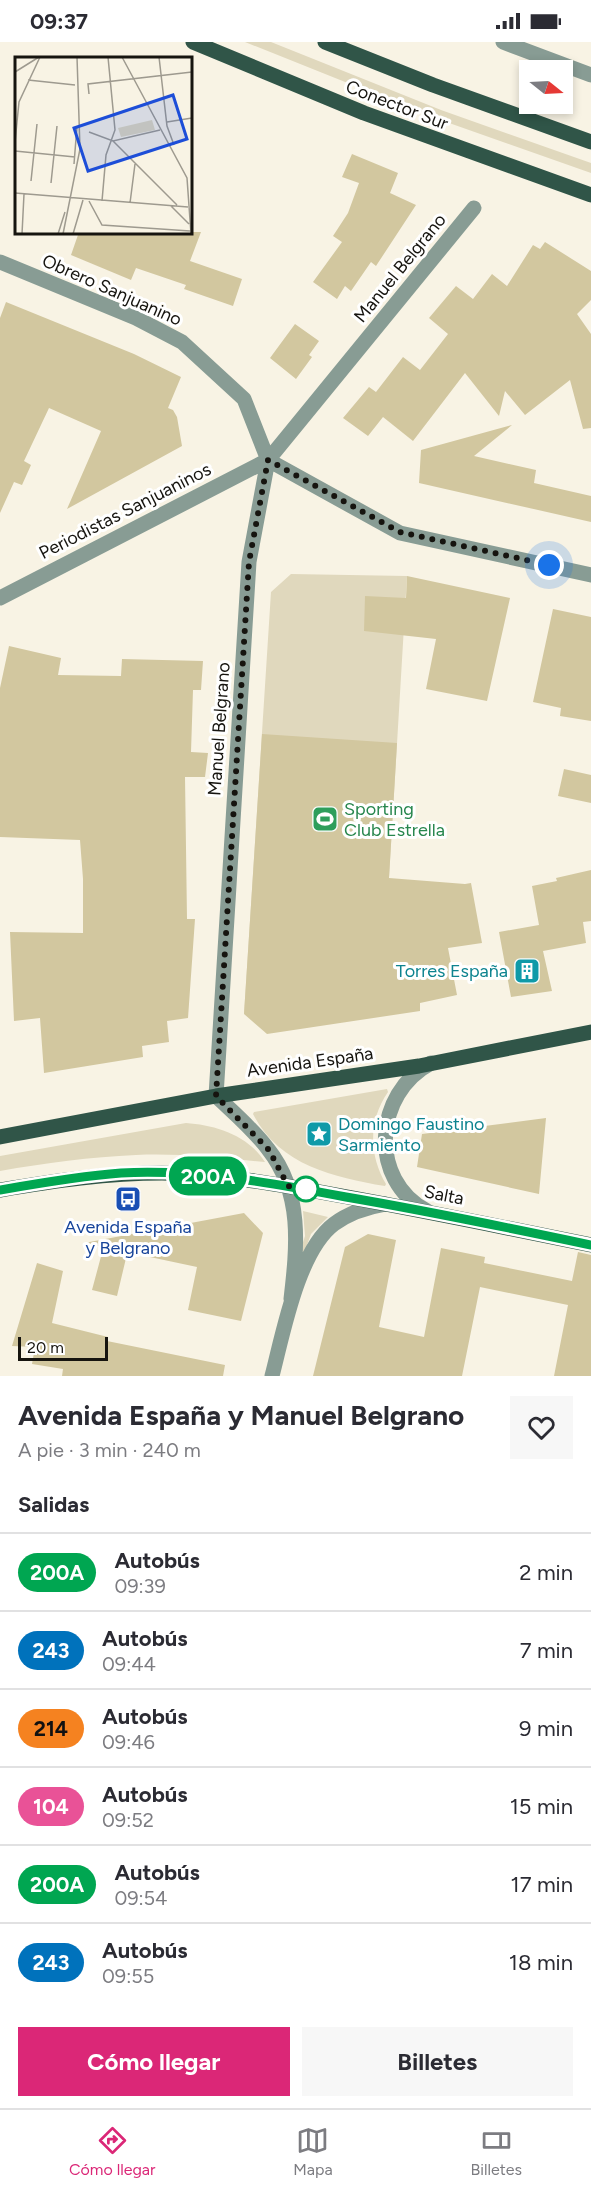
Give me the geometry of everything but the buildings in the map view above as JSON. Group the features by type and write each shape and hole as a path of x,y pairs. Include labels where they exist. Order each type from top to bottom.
{"main road":[{"name":"Conector Sur","path":"193,42 375,117 591,195"},
{"name":"Conector Sur","path":"325,42 422,81 591,142"},
{"name":"Avenida España","path":"0,1137 216,1096 431,1063 591,1032"},
{"path":"0,1190 122,1173 206,1176 288,1186"},
{"name":"Salta","path":"288,1186 427,1211 591,1245"}],"street":[{"path":"503,42 591,75"},
{"name":"Manuel Belgrano","path":"216,1096 249,562 268,460 474,208"},
{"name":"Obrero Sanjuanino","path":"0,262 136,318 182,342 244,399 268,460"},
{"path":"268,460 400,532 591,575"},
{"name":"Periodistas Sanjuaninos","path":"0,598 268,460"},
{"path":"427,1211 410,1198 393,1175 388,1162 385,1134 387,1119 398,1093 417,1072 431,1063"},
{"path":"216,1096 269,1150 288,1186 296,1216 297,1234 291,1299 272,1376"},
{"path":"291,1299 316,1246 327,1231 345,1217 366,1208 385,1204"}],"shaded area":[{"path":"245,42 271,42 441,110 591,163 591,173 435,118"},
{"name":"Sporting Club Estrella","path":"291,574 407,576 389,878 244,1014 271,592"},
{"path":"387,1089 388,1092 377,1115 373,1138 376,1161 385,1186 327,1173 292,1157 277,1146 253,1114 254,1112"},
{"path":"186,1123 208,1126 230,1133 250,1145 265,1162 184,1155 136,1155 34,1165 0,1171 0,1156"},
{"path":"303,1211 328,1217 311,1234 303,1256 299,1255 305,1236"}],"bus line":[{"name":"200A","path":"0,1190 122,1173 206,1176 288,1186 427,1211 591,1245"}],"place":[{"name":"Sporting Club Estrella","path":"325,819"},
{"name":"Torres España","path":"527,971"},
{"name":"Domingo Faustino Sarmiento","path":"319,1134"},
{"name":"Avenida España y Belgrano","path":"128,1199"}],"route":[{"path":"306,1189 308,1190 288,1186 279,1165 269,1150 216,1096 249,562 268,460 400,532 549,565"}]}
